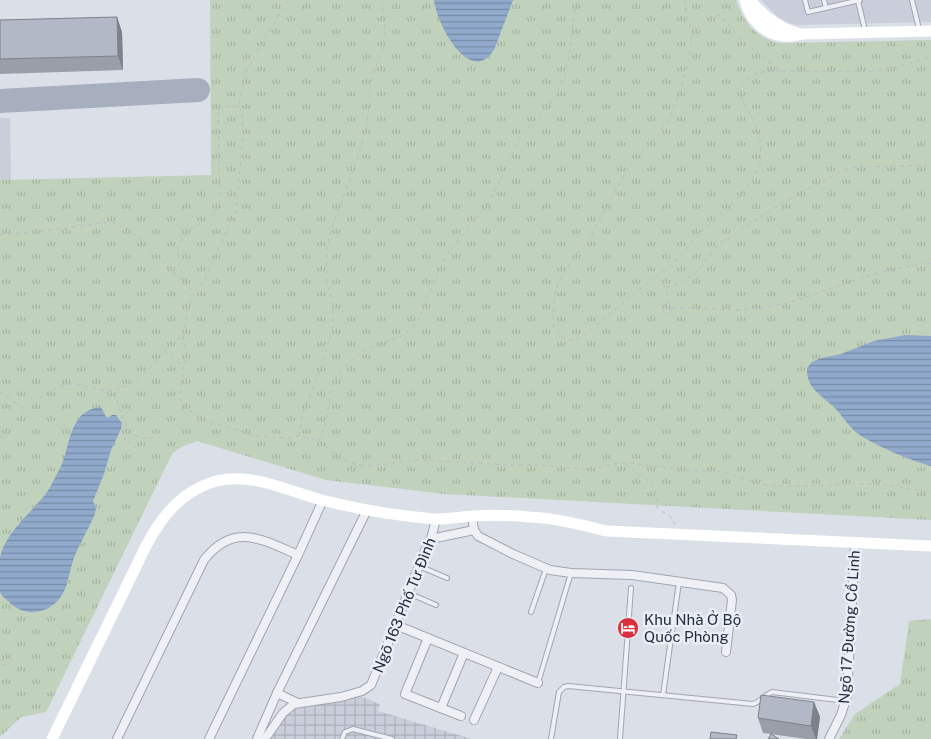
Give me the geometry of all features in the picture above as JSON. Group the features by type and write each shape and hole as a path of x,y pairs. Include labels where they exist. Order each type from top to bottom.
{"street":[{"path":"745,0 749,13 760,26 766,31 783,36 925,31"},
{"path":"750,0 773,22 786,29 803,34"},
{"path":"52,739 162,518 171,507 186,495 200,487 230,479 245,478 259,480 323,500 367,510 436,519 500,515 564,521 608,531 931,546"},
{"path":"209,739 323,500"},
{"path":"257,739 277,693 367,510"},
{"path":"472,516 474,530 478,536 546,569 571,573 632,575 723,588 731,595 732,600 726,652"},
{"name":"Ngõ 163 Phố Tư Đình","path":"298,703 341,697 368,688 374,680 431,539 436,519"},
{"path":"431,539 474,530"},
{"path":"117,739 204,560 213,549 235,536 250,537 298,555"},
{"name":"Ngõ 17 Đường Cổ Linh","path":"829,739 846,702 855,543"},
{"path":"396,625 538,683"},
{"path":"428,638 405,694 461,716"},
{"path":"441,708 464,653"},
{"path":"474,720 498,666"},
{"path":"277,693 298,703"},
{"path":"265,739 286,710 298,703"}],"lane":[{"path":"805,0 808,12 859,0 866,32"},
{"path":"824,0 826,8"},
{"path":"912,0 925,31"},
{"path":"419,566 446,578"},
{"path":"531,612 546,569"},
{"path":"538,683 571,573"},
{"path":"663,695 679,582"},
{"path":"620,739 631,588"},
{"path":"408,593 436,605"},
{"path":"551,739 559,692 568,686 753,704 758,703 772,692 846,702"},
{"path":"342,739 345,732 353,729 378,738 392,739"}],"path":[{"path":"288,0 244,75 239,106 242,112 243,138 236,211 204,281 194,291 187,312 183,336 187,355 180,394 181,400 194,415 211,423 255,436 287,438 299,436 319,441 346,461 358,465 370,466 425,460 540,465 591,470 612,464 625,464 697,471 720,471 762,484 781,486 825,486 853,483 894,486 931,492"},
{"path":"299,436 303,412 322,366 333,325 333,307 326,276 327,249 330,233 357,160 366,129 370,85 382,50 385,32 382,0"},
{"path":"319,441 327,416 331,388 337,375 366,349 404,335 419,319 433,282 447,256 488,204 500,183 519,138 554,99 564,78 570,51 574,15 579,0"},
{"path":"685,0 686,12 692,33 688,64 680,91 669,119 628,168 586,245 575,255 560,279 555,292 553,324 557,332 565,338 573,340 582,338 674,262 705,228 740,196 749,185 761,162 761,151 756,126 742,100 738,88 747,77 771,70 866,72 894,68 931,56"},
{"path":"692,33 710,17 719,15 729,24 739,38 780,71"},
{"path":"184,282 178,254 178,246 181,239 186,233 207,219 220,203 218,107 239,106"},
{"path":"665,288 679,284 698,271 718,245 760,217 842,171 856,167 931,165"},
{"path":"0,234 28,233 109,222 120,224 130,229 194,291"},
{"path":"655,277 662,281 668,304 672,308 731,310 761,308 805,298 872,275 931,263"},
{"path":"668,304 664,306 664,311 669,313 672,308"},
{"path":"0,438 27,410 57,387 67,384 115,391 124,388 146,372 164,350 183,336"},
{"path":"164,350 184,367"},
{"path":"115,391 121,414 128,428 136,436 160,438"},
{"path":"0,392 27,410"},
{"path":"128,428 124,435 125,440 136,448"},
{"path":"625,464 649,483 657,496 657,508 672,518 675,525"},
{"path":"0,661 7,656 12,658 9,664 0,665"}],"shaded area":[{"path":"761,0 931,0 931,22 798,25 788,23 777,16"},
{"path":"0,118 10,118 11,180 0,180"},
{"path":"358,695 380,704 378,711 472,739 270,739 287,713 294,706"}],"green space":[{"path":"210,0 736,0 743,16 757,33 779,43 931,40 931,520 445,494 326,480 197,441 181,447 172,454 46,712 21,717 0,737 0,180 211,175"},
{"path":"931,619 931,739 839,739 855,714 900,684 909,621"}],"water":[{"path":"434,0 513,0 494,50 484,60 474,61 465,57 455,48 447,36 436,10"},
{"path":"905,335 931,336 931,466 893,452 857,433 834,407 815,390 807,375 807,368 812,362 821,358 841,354 874,341"},
{"path":"100,407 108,418 116,415 122,423 93,501 96,507 95,514 75,555 62,595 44,610 38,612 23,611 16,608 0,592 0,558 3,549 12,532 50,487 63,461 76,423 89,410"}],"building":[{"path":"117,17 118,56 0,59 0,20"},
{"path":"761,695 814,702 811,726 758,718"},
{"path":"711,732 737,735 736,739 710,739"},
{"path":"771,734 779,739 768,739"}],"taxiway":[{"path":"0,101 198,90"}],"place":[{"name":"Khu Nhà Ở Bộ Quốc Phòng","path":"628,628"}]}
